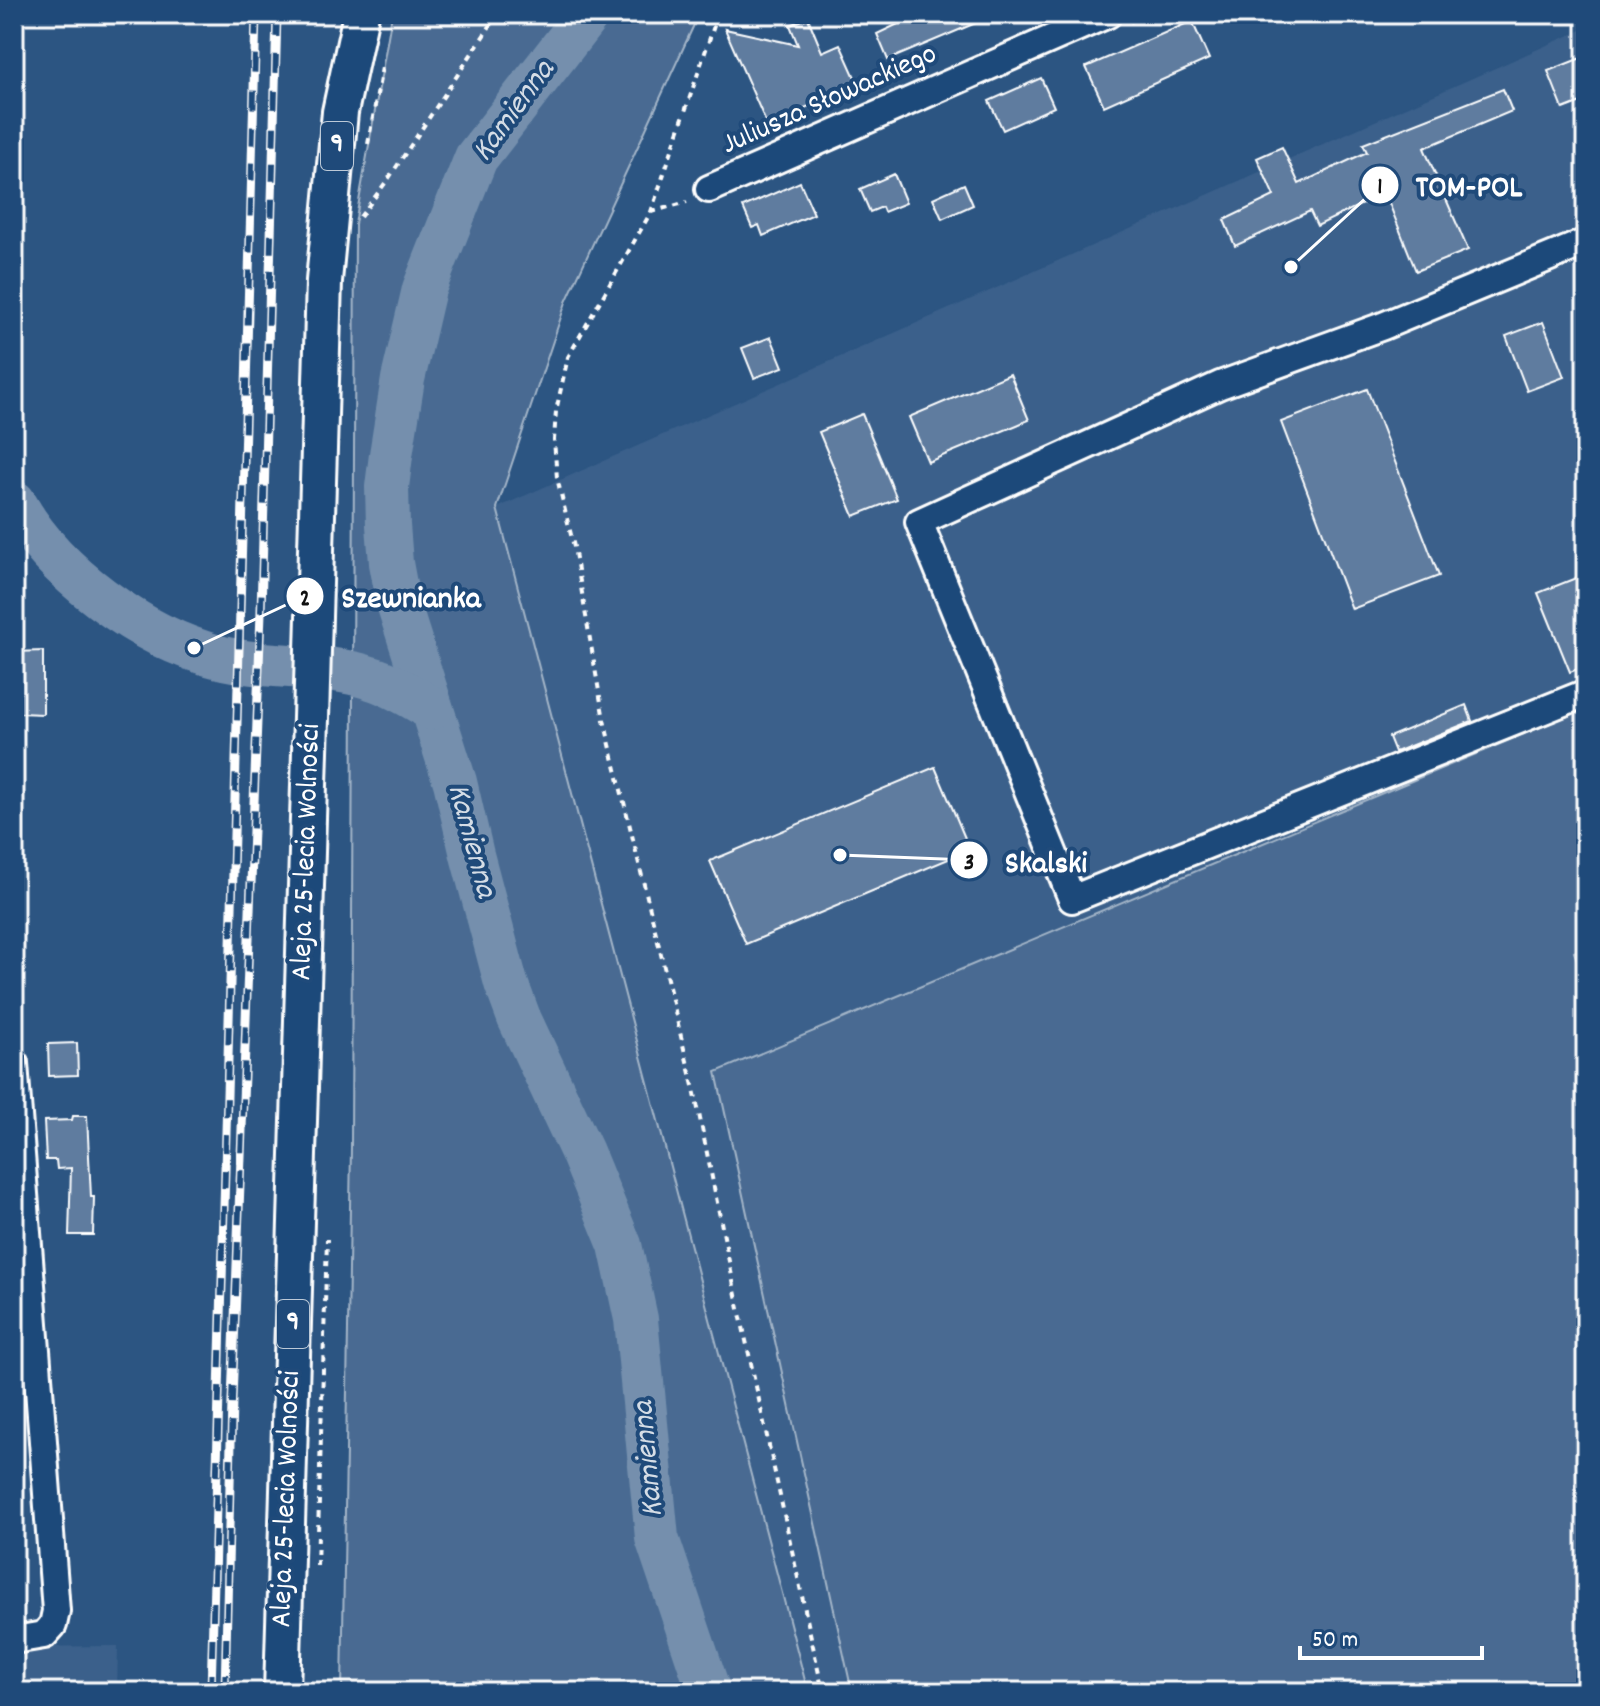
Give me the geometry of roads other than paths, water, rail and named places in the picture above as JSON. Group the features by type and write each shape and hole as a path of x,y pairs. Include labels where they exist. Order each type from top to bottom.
{"main road":[{"name":"Aleja 25-lecia Wolności","path":"282,1692 324,281 340,112 361,14"}],"street":[{"name":"Juliusza Słowackiego","path":"709,189 1108,14"},
{"path":"1586,242 1383,326 1220,385 919,522 1072,899 1586,693"},
{"path":"14,1063 56,1611 53,1625 44,1635 14,1640"}],"waterway":[{"name":"Kamienna","path":"588,14 476,158 424,289 403,379 391,455 387,487 388,525 399,606 455,782 506,983 620,1245 636,1319 657,1538 709,1692"},
{"path":"14,502 51,553 75,577 102,599 160,635 190,648 238,661 353,673 387,684 431,708"}],"railway":[{"path":"211,1692 256,14"},
{"path":"225,1692 232,1401 261,612 277,14"}],"place":[{"name":"TOM-POL","path":"1291,267"},
{"name":"Szewnianka","path":"194,648"},
{"name":"Skalski","path":"840,855"}]}
